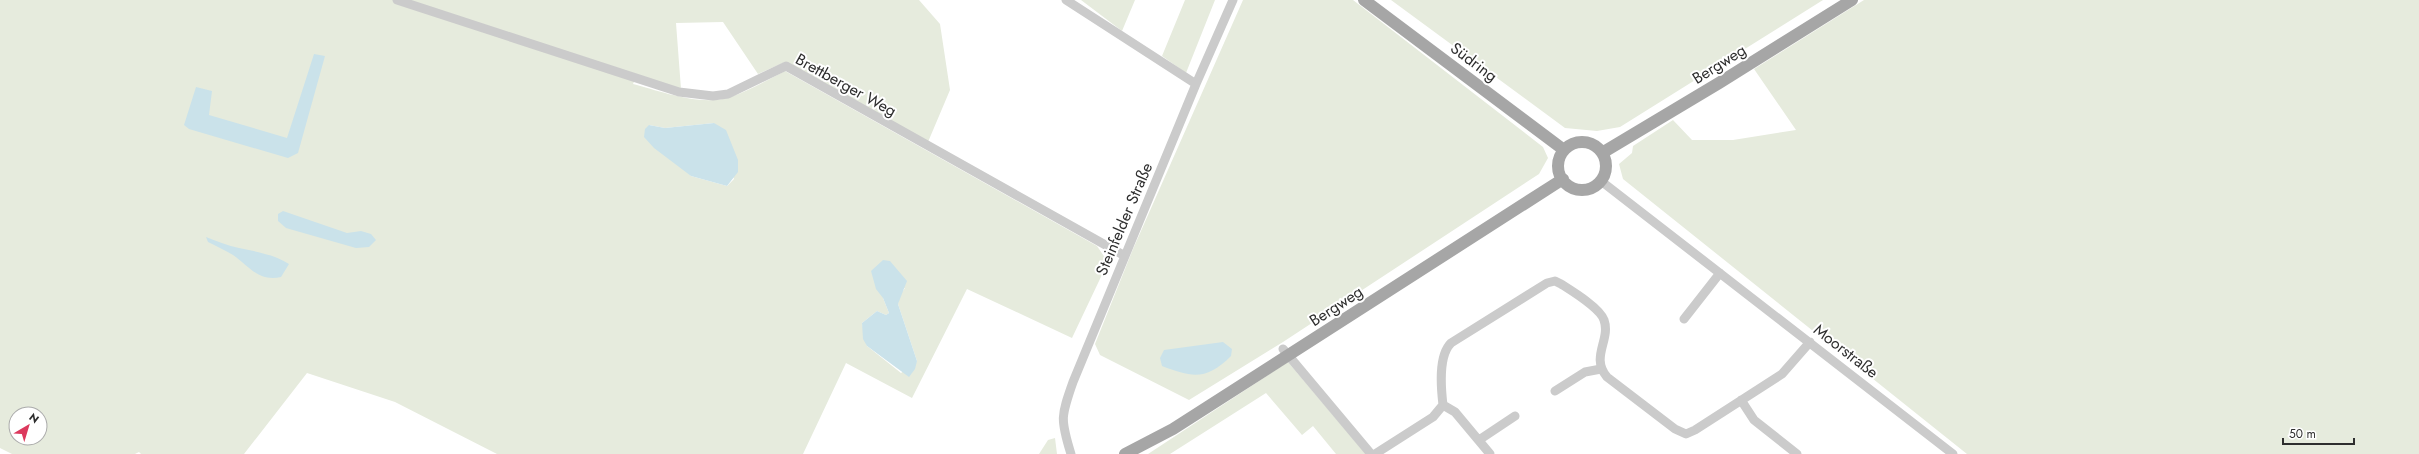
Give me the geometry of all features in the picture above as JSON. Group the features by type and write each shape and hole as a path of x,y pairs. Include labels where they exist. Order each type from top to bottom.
{"main road":[{"name":"Südring","path":"1364,0 1564,150"},
{"name":"Bergweg","path":"1602,153 1720,83 1852,0"},
{"path":"1582,142 1596,147 1602,153 1606,165 1601,181 1584,190 1573,188 1563,179 1559,162 1564,150 1571,145 1582,142"},
{"name":"Bergweg","path":"1124,454 1173,429 1286,353 1563,179"}],"street":[{"name":"Brettberger Weg","path":"397,0 679,92 713,96 728,94 786,66 1125,256"},
{"path":"1066,0 1196,84"},
{"name":"Steinfelder Straße","path":"1071,454 1062,427 1063,410 1196,84 1233,0"},
{"name":"Moorstraße","path":"1601,181 1953,454"},
{"path":"1684,319 1720,273"},
{"path":"1490,454 1454,412 1443,405 1441,391 1446,348 1547,283 1555,281 1561,284 1599,312 1604,319 1605,327 1599,362 1601,369 1607,377 1669,424 1686,434 1696,430 1782,374 1810,342"},
{"path":"1286,353 1371,454"},
{"path":"1555,391 1584,372 1601,369"},
{"path":"1741,400 1754,420 1797,454"},
{"path":"1375,454 1432,417 1443,405"},
{"path":"1479,440 1515,416"}],"shaded area":[{"path":"0,0 919,0 940,24 950,90 928,142 785,62 758,74 723,22 676,23 681,89 637,75 633,84 681,97 719,100 744,92 785,71 1097,246 1108,262 1072,338 967,289 912,398 846,363 803,454 497,454 395,402 307,373 244,454 141,454 139,452 135,454 12,454 0,448","holes":["714,123 734,179 727,186 691,176 649,125 665,128","905,288 899,296 898,304 917,361 901,373 867,346 862,323 877,311 886,315 889,313 883,298"]},
{"path":"1081,0 1135,0 1122,31"},
{"path":"1185,0 1215,0 1186,73 1162,56"},
{"path":"1243,0 1353,0 1543,147 1548,158 1539,174 1283,342 1189,400 1100,355 1095,344 1133,249"},
{"path":"1391,0 1823,0 1620,127 1597,131 1565,128"},
{"path":"1864,0 2419,0 2419,454 1967,454 1623,179 1619,164 1632,153 1633,146 1673,120 1692,140 1733,140 1796,130 1754,69"},
{"path":"1288,362 1366,454 1336,454 1313,426 1302,435 1266,393 1170,454 1148,454"},
{"path":"1055,438 1057,454 1039,454 1048,440"}],"water":[{"path":"314,54 325,56 298,153 288,158 189,129 184,125 196,87 212,91 209,115 287,138"},
{"path":"714,123 726,130 738,160 738,172 727,186 691,176 654,148 644,137 645,129 649,125 665,128"},
{"path":"283,211 347,233 361,231 371,234 376,240 369,247 356,248 286,228 278,221 278,214"},
{"path":"206,237 231,246 259,252 289,264 281,277 266,277 254,272 233,255 208,242"},
{"path":"883,260 890,261 907,281 898,304 917,361 915,369 909,377 867,346 863,339 862,323 877,311 886,315 889,313 883,298 876,289 871,271"},
{"path":"1223,342 1232,349 1231,356 1222,364 1207,373 1182,373 1162,366 1160,358 1164,350"}]}
